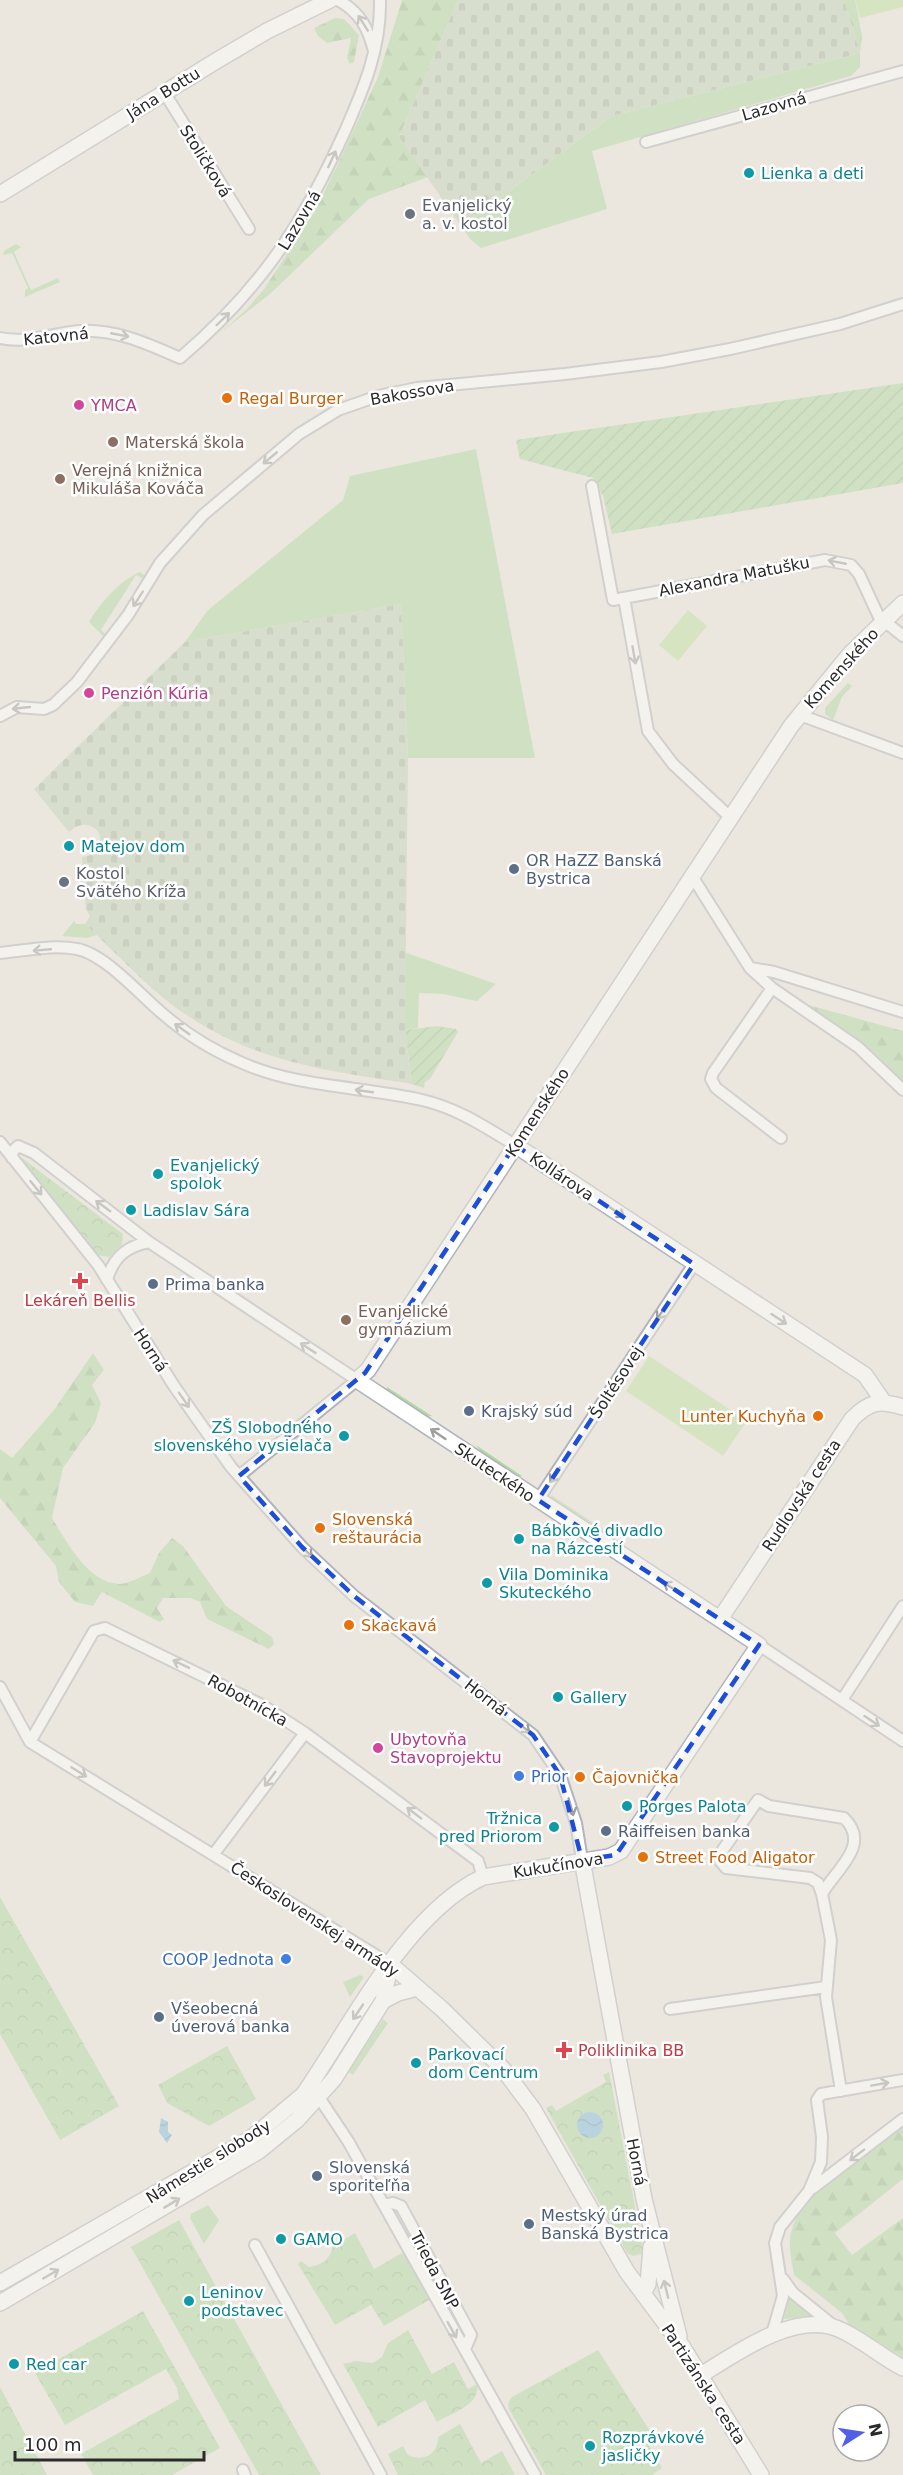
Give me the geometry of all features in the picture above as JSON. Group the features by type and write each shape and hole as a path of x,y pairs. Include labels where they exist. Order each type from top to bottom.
{"street":[{"name":"Jána Bottu","path":"0,194 267,31 330,0"},
{"path":"338,0 352,8 364,22 375,55"},
{"name":"Lazovná","path":"180,358 242,301 272,265 309,206 337,149 375,55 379,39 380,0"},
{"name":"Lazovná","path":"646,142 903,71"},
{"name":"Stoličková","path":"164,93 249,230"},
{"name":"Bakossova","path":"0,716 17,707 44,709 53,705 77,682 128,615 159,563 184,535 250,475 316,422 358,402 397,391 661,362 780,339 903,304"},
{"name":"Katovná","path":"0,338 26,340 92,331 136,339 180,358"},
{"path":"592,486 613,600 624,598 648,731 670,761 730,817"},
{"name":"Alexandra Matušku","path":"624,598 825,560 851,565 859,574 874,610 883,622"},
{"name":"Komenského","path":"239,1476 368,1370 730,817 800,715 850,654 903,603"},
{"name":"Komenského","path":"883,622 903,636"},
{"name":"Komenského","path":"800,715 903,753"},
{"path":"692,876 750,968 772,987 858,1047 903,1090"},
{"name":"Kollárova","path":"0,953 63,948 84,951 101,961 184,1030 240,1062 303,1081 422,1100 468,1116 865,1375 883,1401"},
{"path":"750,968 774,972 903,1012"},
{"path":"772,987 711,1079 716,1088 781,1138"},
{"name":"Horná","path":"0,1142 107,1280 174,1386 239,1476 302,1547 354,1596 532,1735 550,1756 564,1785 576,1823 650,2225 682,2346"},
{"path":"12,1158 13,1151 18,1146 34,1153 149,1242"},
{"path":"107,1280 110,1267 126,1250 149,1242"},
{"name":"Skuteckého","path":"149,1242 903,1741"},
{"name":"Šoltésovej","path":"538,1500 694,1264"},
{"path":"883,1401 903,1407"},
{"name":"Rudlovská cesta","path":"720,1619 852,1419 866,1407 883,1401"},
{"path":"842,1701 903,1606"},
{"name":"Robotnícka","path":"30,1742 94,1631 105,1628 262,1704 306,1733 478,1861 483,1877"},
{"name":"Kukučínova","path":"390,1964 403,1943 441,1907 465,1886 483,1877 609,1857 621,1851 759,1645"},
{"name":"Československej armády","path":"0,1687 30,1742 390,1964 503,2069 527,2100 623,2266 643,2294"},
{"path":"213,1855 306,1733"},
{"path":"822,1894 853,1852 855,1842 850,1824 844,1818 769,1806 758,1800 722,1851 720,1861 726,1868 810,1878 818,1883 832,1948 826,1987 841,2091"},
{"name":"Námestie slobody","path":"0,2283 250,2139 315,2090 334,2079 383,2001 390,1964"},
{"name":"Námestie slobody","path":"0,2303 259,2151 297,2120 390,1964"},
{"path":"670,2009 826,1987"},
{"path":"383,2001 398,1993 417,1988"},
{"path":"772,2334 782,2308 782,2278 775,2243 780,2228 809,2191 817,2176 822,2156 816,2100 821,2094 903,2080"},
{"name":"Trieda SNP","path":"315,2090 348,2141 384,2205 401,2206 471,2335 465,2349 535,2475"},
{"path":"809,2191 903,2119"},
{"name":"Horná","path":"643,2294 648,2284 652,2261 650,2225"},
{"path":"255,2245 381,2475"},
{"path":"782,2278 793,2293 835,2327 903,2368"},
{"name":"Partizánska cesta","path":"643,2294 682,2346 762,2475"},
{"path":"700,2375 772,2334 802,2326 835,2327"}],"highlighted area":[{"path":"515,1145 694,1264 538,1500 759,1645 616,1855 582,1860 560,1775 533,1735 354,1596 302,1547 239,1476 365,1373"}],"green space":[{"path":"402,0 458,0 399,137 428,177 369,199 270,294 264,289 315,211 378,77"},
{"path":"458,0 844,0 860,53 612,116 461,226 399,137"},
{"path":"844,0 855,0 862,36 860,53"},
{"path":"855,0 903,0 903,7 860,18"},
{"path":"335,18 344,19 359,35 354,62 350,64 347,58 351,38 327,43 318,36 314,28"},
{"path":"860,53 860,67 851,76 592,151 607,209 481,248 470,239 461,226 612,116"},
{"path":"16,244 21,247 14,252 31,290 58,278 60,282 25,297 25,290 28,288 12,253 3,255 4,251"},
{"path":"264,289 270,294 220,333 247,309"},
{"path":"903,383 903,483 612,534 603,496 593,478 520,459 516,440"},
{"path":"476,449 535,758 408,758 401,604 185,642 208,610 343,500 350,476"},
{"path":"140,572 144,575 143,579 136,575 101,630 107,635 104,637 89,622 111,593"},
{"path":"401,604 408,758 405,1030 412,1084 291,1062 263,1053 207,1028 167,1001 85,924 90,916 86,910 82,857 98,849 100,836 98,831 91,826 84,825 69,832 34,789 185,642"},
{"path":"688,610 707,626 678,661 659,645"},
{"path":"848,683 852,686 842,697 833,720 825,714 825,708"},
{"path":"74,921 76,924 85,924 97,935 87,938 62,936"},
{"path":"404,952 496,984 477,1001 443,994 419,993 418,1028 405,1030"},
{"path":"801,1003 903,1031 903,1082 875,1054"},
{"path":"437,1026 456,1029 458,1032 430,1079 425,1082 424,1088 412,1084 405,1030"},
{"path":"22,1158 123,1234 122,1244 109,1257 96,1255 21,1160"},
{"path":"93,1353 104,1370 92,1385 101,1403 95,1423 63,1468 52,1518 71,1549 88,1569 108,1582 119,1584 150,1573 159,1553 172,1538 183,1546 226,1606 272,1637 274,1644 269,1649 207,1619 200,1602 190,1598 163,1598 157,1608 164,1619 160,1622 102,1592 93,1606 75,1602 59,1582 56,1566 0,1498 0,1449 12,1458 54,1410"},
{"path":"649,1356 747,1421 723,1456 626,1391"},
{"path":"387,1387 432,1416 426,1417 386,1392"},
{"path":"476,1445 522,1476 518,1478 486,1458"},
{"path":"551,1495 616,1538 613,1542 552,1501"},
{"path":"0,1897 119,2106 60,2140 0,2034"},
{"path":"360,1975 364,1977 350,1997 343,1982"},
{"path":"383,2019 388,2023 353,2075 348,2072"},
{"path":"227,2046 256,2099 209,2126 167,2103 158,2085"},
{"path":"609,2072 643,2248 641,2254 633,2256 627,2253 546,2108 552,2105 556,2111 606,2082 603,2075"},
{"path":"903,2125 903,2179 835,2233 852,2255 903,2218 903,2358 850,2326 842,2313 794,2275 790,2246 792,2229 799,2214 810,2200 840,2172"},
{"path":"208,2205 219,2220 204,2244 190,2218 191,2214"},
{"path":"179,2220 321,2475 259,2475 131,2247"},
{"path":"355,2233 374,2269 404,2252 431,2299 384,2326 371,2305 335,2325 298,2264 301,2261 309,2267 322,2263 330,2255 333,2246"},
{"path":"789,2298 813,2315 813,2316 784,2319"},
{"path":"143,2311 220,2448 172,2475 93,2475 81,2454 179,2399 177,2388 166,2369 65,2425 35,2373"},
{"path":"408,2330 432,2374 454,2362 468,2389 477,2384 475,2398 437,2422 425,2400 378,2427 343,2364 356,2361 373,2363 382,2357 388,2343"},
{"path":"598,2350 654,2437 647,2442 662,2468 652,2475 546,2475 509,2409 508,2404 512,2397"},
{"path":"0,2387 47,2475 0,2475"},
{"path":"460,2424 481,2463 502,2451 515,2475 398,2475 388,2454 403,2446 408,2455 419,2458 429,2455 435,2448 438,2437"}],"water":[{"path":"590,2112 599,2116 603,2125 599,2134 590,2138 581,2134 577,2125 581,2116"},
{"path":"161,2118 168,2122 168,2132 172,2135 167,2143 159,2132"}],"place":[{"name":"Lienka a deti","path":"749,173"},
{"name":"Evanjelický a. v. kostol","path":"410,214"},
{"name":"Regal Burger","path":"227,398"},
{"name":"YMCA","path":"79,405"},
{"name":"Materská škola","path":"113,442"},
{"name":"Verejná knižnica Mikuláša Kováča","path":"60,479"},
{"name":"Penzión Kúria","path":"89,693"},
{"name":"Matejov dom","path":"69,846"},
{"name":"OR HaZZ Banská Bystrica","path":"514,869"},
{"name":"Kostol Svätého Kríža","path":"64,882"},
{"name":"Evanjelický spolok","path":"158,1174"},
{"name":"Ladislav Sára","path":"131,1210"},
{"name":"Lekáreň Bellis","path":"80,1281"},
{"name":"Prima banka","path":"153,1284"},
{"name":"Evanjelické gymnázium","path":"346,1320"},
{"name":"Krajský súd","path":"469,1411"},
{"name":"Lunter Kuchyňa","path":"818,1416"},
{"name":"ZŠ Slobodného slovenského vysielača","path":"344,1436"},
{"name":"Slovenská reštaurácia","path":"320,1528"},
{"name":"Bábkové divadlo na Rázcestí","path":"519,1539"},
{"name":"Vila Dominika Skuteckého","path":"487,1583"},
{"name":"Skackavá","path":"349,1625"},
{"name":"Gallery","path":"558,1697"},
{"name":"Ubytovňa Stavoprojektu","path":"378,1748"},
{"name":"Prior","path":"519,1776"},
{"name":"Čajovnička","path":"580,1777"},
{"name":"Porges Palota","path":"627,1806"},
{"name":"Tržnica pred Priorom","path":"554,1827"},
{"name":"Raiffeisen banka","path":"606,1831"},
{"name":"Street Food Aligator","path":"643,1857"},
{"name":"COOP Jednota","path":"286,1959"},
{"name":"Všeobecná úverová banka","path":"159,2017"},
{"name":"Poliklinika BB","path":"564,2050"},
{"name":"Parkovací dom Centrum","path":"416,2063"},
{"name":"Slovenská sporiteľňa","path":"317,2176"},
{"name":"Mestský úrad Banská Bystrica","path":"529,2224"},
{"name":"GAMO","path":"281,2239"},
{"name":"Leninov podstavec","path":"189,2301"},
{"name":"Red car","path":"14,2364"},
{"name":"Rozprávkové jasličky","path":"590,2446"}]}
